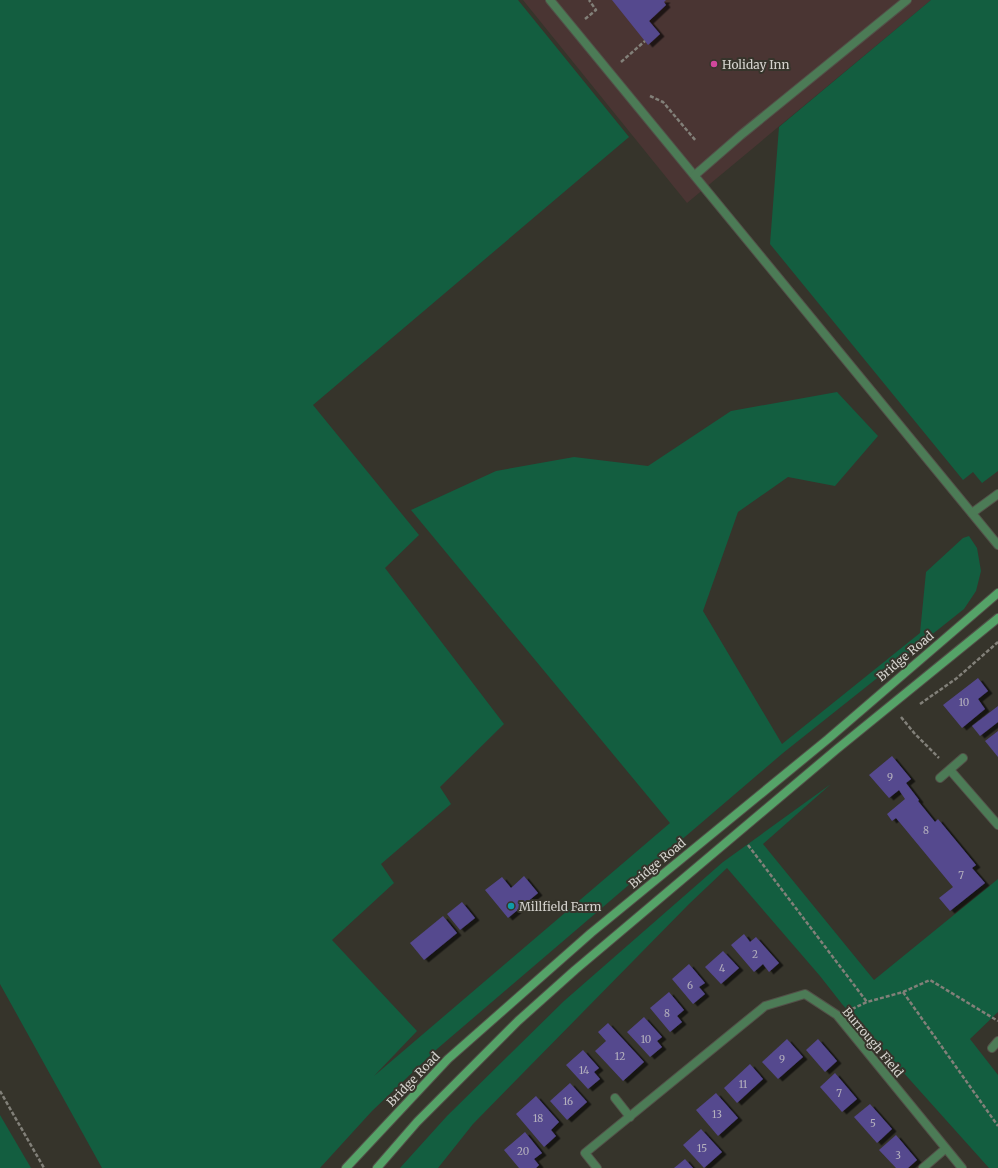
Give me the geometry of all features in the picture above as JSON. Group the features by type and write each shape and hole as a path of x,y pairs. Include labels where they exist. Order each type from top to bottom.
{"main road":[{"name":"Bridge Road","path":"346,1168 448,1059 591,933 828,738 998,593"},
{"path":"377,1168 418,1122 507,1032 575,970 837,749 998,618"}],"street":[{"path":"550,0 998,544"},
{"path":"694,175 752,125 907,0"},
{"path":"972,513 998,494"},
{"path":"940,778 964,758"},
{"path":"950,770 998,825"},
{"name":"Burrough Field","path":"598,1168 585,1153 765,1006 805,994 837,1015 962,1168"},
{"path":"992,1048 998,1042"},
{"path":"615,1098 630,1117"},
{"path":"923,1168 945,1149"}],"path":[{"path":"584,20 596,10 588,0"},
{"path":"619,63 645,42"},
{"path":"649,95 663,102 696,141"},
{"path":"920,704 957,678 998,642"},
{"path":"907,713 901,717 915,734 950,770"},
{"path":"744,840 867,1002 902,992 930,980 998,1021"},
{"path":"902,992 998,1126"},
{"path":"0,1091 44,1168"}],"shaded area":[{"name":"Holiday Inn","path":"523,0 931,0 687,203"}],"green space":[{"path":"0,0 518,0 629,137 313,405 419,535 385,568 504,724 440,787 451,804 381,864 394,883 332,940 417,1031 374,1076 670,823 411,510 496,471 574,457 648,466 731,411 837,392 878,436 835,486 788,477 738,512 703,611 782,744 920,633 926,572 963,538 969,536 977,548 981,571 976,591 964,609 783,753 437,1049 372,1111 320,1168 102,1168 0,984"},
{"path":"931,0 998,0 998,471 982,483 973,472 963,480 770,244 779,127"},
{"path":"831,784 763,844 874,980 998,879 998,1012 970,1039 998,1075 998,1168 989,1168 842,1004 820,976 727,868 689,904 473,1124 438,1168 400,1168 447,1116 564,1001 723,862"},
{"path":"0,1115 31,1168 0,1168"}],"building":[{"path":"612,0 666,0 664,2 666,5 649,21 660,34 648,45"},
{"path":"978,678 988,691 978,699 985,709 962,728 943,705"},
{"path":"998,706 998,722 980,736 972,726"},
{"path":"998,731 998,757 985,741"},
{"path":"892,756 911,779 906,783 919,800 918,801 935,822 938,819 976,865 972,868 985,883 950,911 939,898 953,887 896,818 892,821 887,814 905,799 899,790 889,798 869,775"},
{"name":"Millfield Farm","path":"524,876 538,893 508,918 485,890 502,877 511,888"},
{"path":"462,902 475,918 460,930 447,914"},
{"path":"443,916 457,933 424,960 410,943"},
{"path":"744,934 750,942 756,937 779,963 769,972 763,964 754,972 731,945"},
{"path":"723,951 739,968 721,984 705,967"},
{"path":"689,964 705,983 699,987 705,994 693,1004 672,979"},
{"path":"669,992 684,1010 677,1016 682,1022 670,1032 650,1008"},
{"path":"644,1017 662,1037 657,1041 662,1047 650,1057 627,1032"},
{"path":"608,1023 644,1062 623,1081 595,1051 606,1041 598,1032"},
{"path":"787,1039 803,1057 778,1079 762,1062"},
{"path":"818,1039 837,1061 825,1072 806,1050"},
{"path":"583,1050 599,1068 594,1072 600,1079 588,1089 566,1065"},
{"path":"750,1064 763,1079 737,1103 724,1088"},
{"path":"835,1073 857,1099 842,1112 820,1087"},
{"path":"570,1083 587,1102 567,1120 550,1101"},
{"path":"716,1093 738,1118 718,1136 696,1110"},
{"path":"536,1096 559,1122 551,1130 556,1136 544,1147 516,1114"},
{"path":"870,1104 892,1129 877,1143 854,1117"},
{"path":"701,1129 722,1152 704,1168 683,1145"},
{"path":"525,1132 542,1153 534,1159 539,1165 536,1168 519,1168 504,1150"},
{"path":"896,1135 917,1160 908,1168 896,1168 879,1150"},
{"path":"685,1159 693,1168 674,1168"}],"place":[{"name":"Holiday Inn","path":"714,64"},
{"name":"Millfield Farm","path":"511,906"}]}
